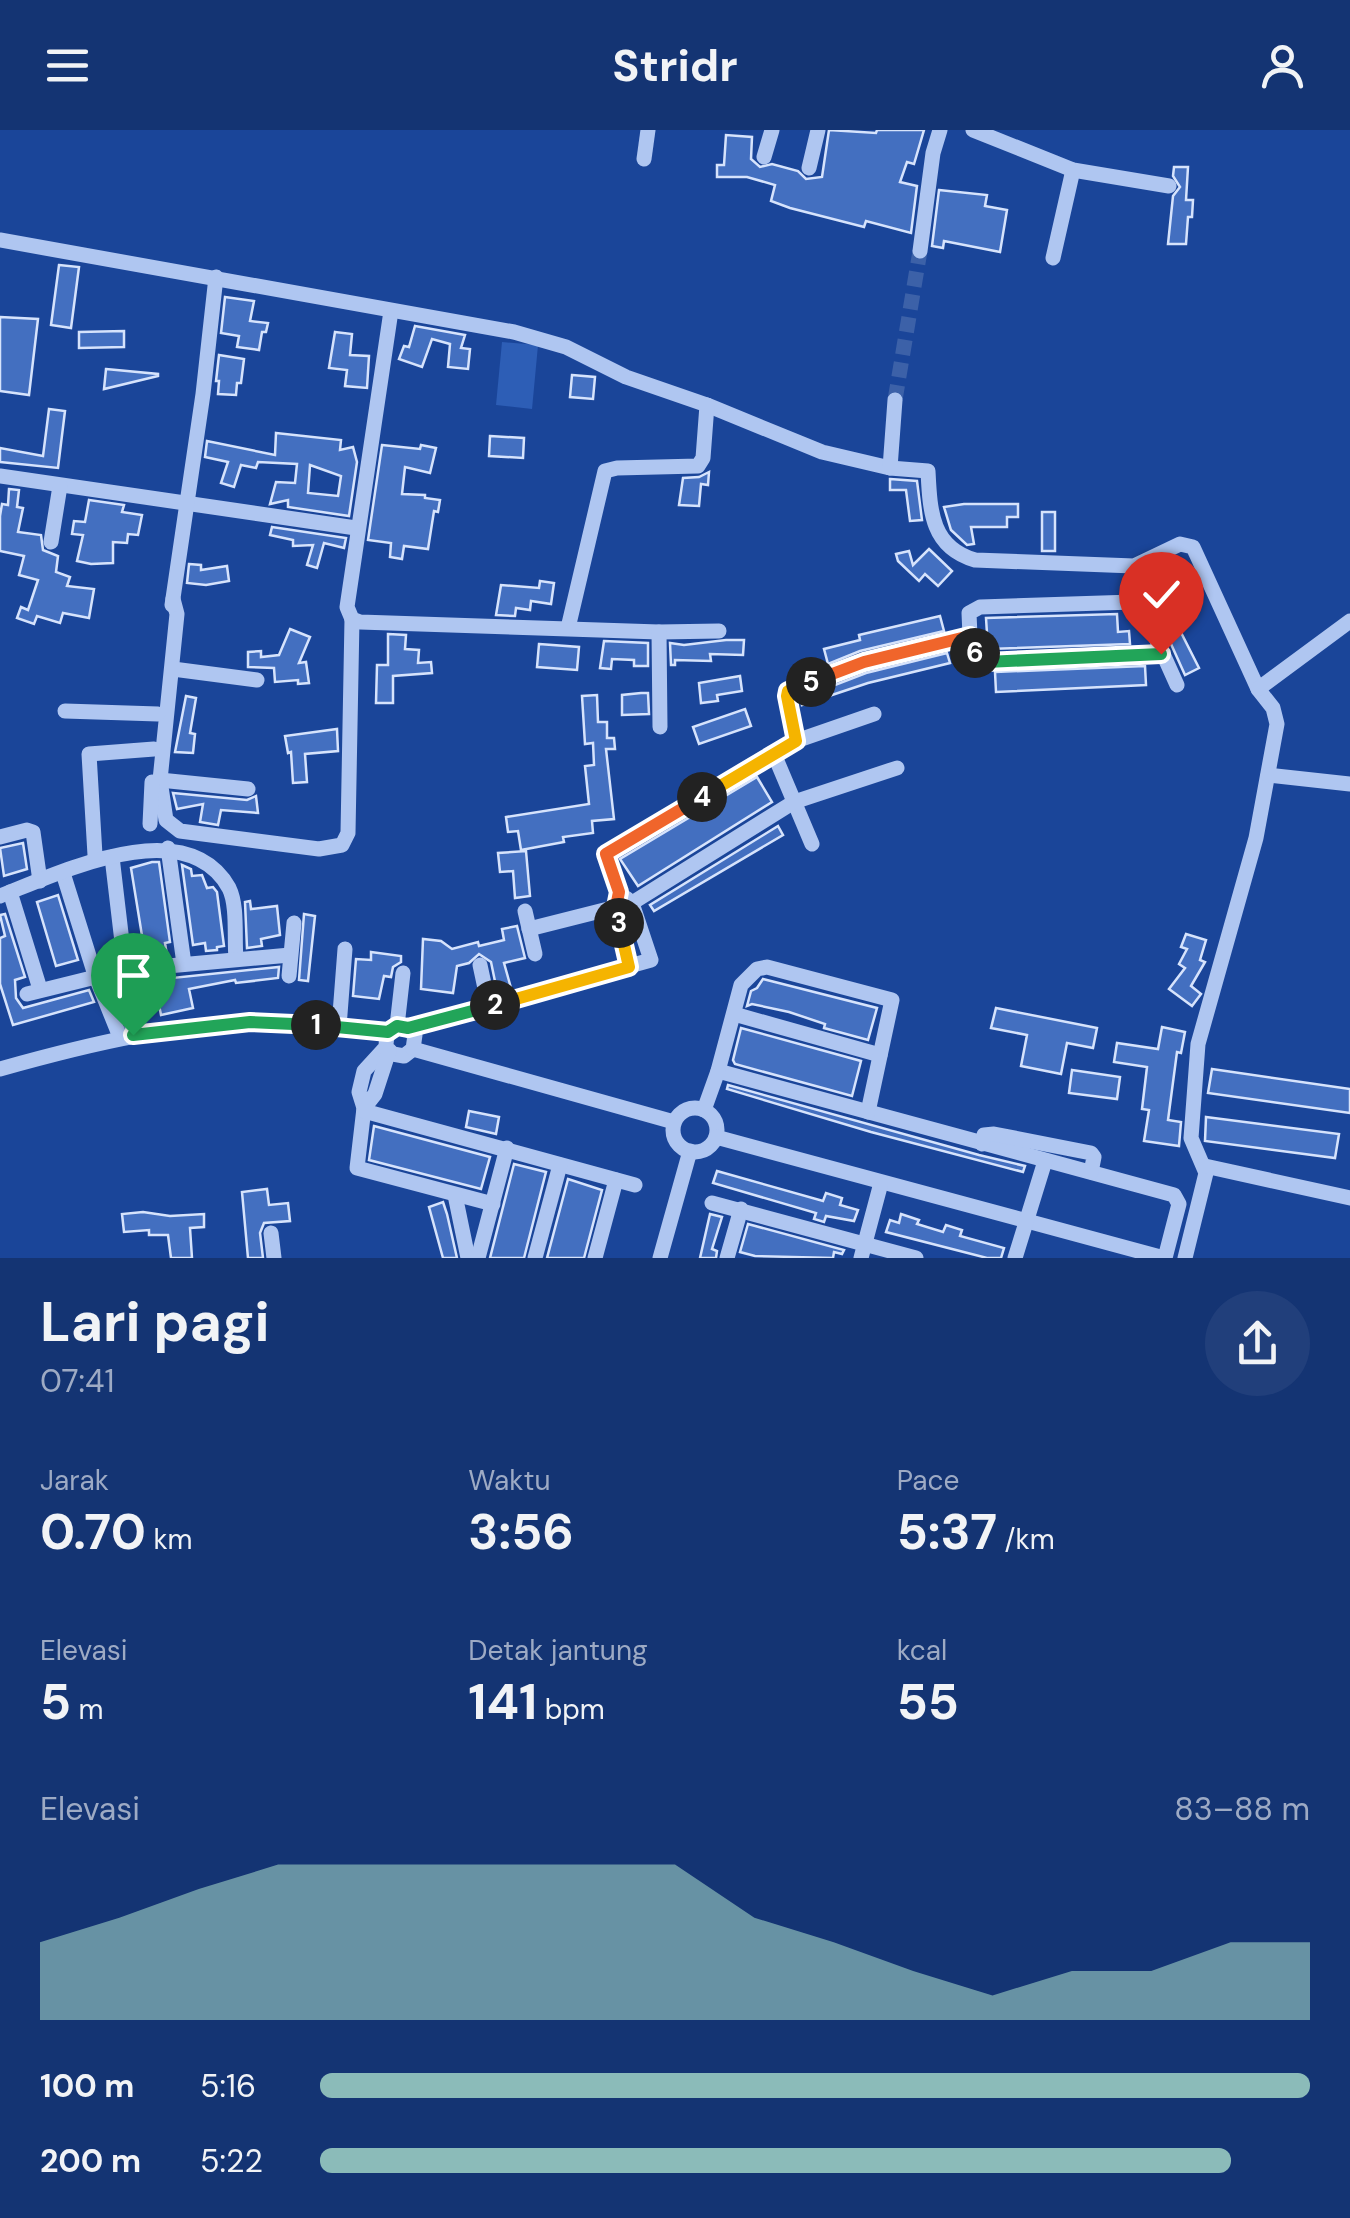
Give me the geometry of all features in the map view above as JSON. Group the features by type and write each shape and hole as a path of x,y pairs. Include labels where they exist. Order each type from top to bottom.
{"street":[{"path":"644,160 648,130"},
{"path":"764,157 772,130"},
{"path":"809,168 818,130"},
{"path":"920,251 933,152 940,130"},
{"path":"973,130 1074,170 1169,186"},
{"path":"1053,258 1074,170"},
{"path":"0,240 464,321 566,347 626,377 822,452 890,468 928,471 941,538 956,553 975,560 1134,566 1180,544 1193,547 1258,690 1273,708 1277,724 1256,838 1195,1062 1191,1138 1205,1166 1205,1179 1185,1258"},
{"path":"150,824 158,714 216,277"},
{"path":"173,599 178,614 160,780 166,820 180,831 319,849 342,845 348,833 352,618 347,606 391,311"},
{"path":"890,468 895,400"},
{"path":"568,628 605,471 698,466 703,458 707,405"},
{"path":"0,476 356,528"},
{"path":"52,542 60,486"},
{"path":"1161,654 979,661 970,636 969,613 980,607 1133,602 1140,605 1176,685"},
{"path":"352,618 360,622 719,631"},
{"path":"1258,690 1350,621"},
{"path":"659,632 660,727"},
{"path":"796,741 788,691 864,662 970,636"},
{"path":"173,669 257,680"},
{"path":"65,711 158,714"},
{"path":"493,1204 358,1168 364,1109 359,1092 364,1070 394,1037 651,960 622,901 606,854 796,741 874,714"},
{"path":"126,1036 124,970 89,754 154,749"},
{"path":"774,754 812,844"},
{"path":"529,929 622,901 794,802 896,768"},
{"path":"1268,775 1350,784"},
{"path":"160,780 248,788"},
{"path":"0,837 33,832 40,880"},
{"path":"168,848 184,964"},
{"path":"236,958 227,885 199,861 168,848 103,856 5,894 33,992 124,970 290,955"},
{"path":"63,873 95,975 126,1036"},
{"path":"622,901 629,967"},
{"path":"525,911 535,954"},
{"path":"289,976 294,923"},
{"path":"339,1027 345,949"},
{"path":"480,965 489,1006"},
{"path":"704,1110 741,985 757,969 766,967 889,998 893,1003 868,1112"},
{"path":"403,973 394,1037 404,1056 414,1049"},
{"path":"734,1014 880,1055"},
{"path":"1,1066 126,1036 250,1022 339,1027 394,1037 414,1035 414,1049"},
{"path":"414,1049 674,1122"},
{"path":"716,1137 1164,1258 1179,1199 718,1071"},
{"path":"364,1109 635,1184"},
{"path":"674,1122 687,1109 704,1110 714,1119 716,1137 708,1147 690,1151"},
{"path":"674,1122 676,1140 690,1151"},
{"path":"982,1144 984,1135 994,1134 1090,1153 1094,1157 1091,1172"},
{"path":"478,1258 507,1148"},
{"path":"660,1258 690,1151"},
{"path":"1015,1258 1045,1161"},
{"path":"535,1258 560,1165"},
{"path":"1205,1166 1350,1198"},
{"path":"595,1258 616,1180"},
{"path":"863,1250 880,1183"},
{"path":"455,1195 468,1258"},
{"path":"712,1203 863,1250 916,1258"},
{"path":"727,1258 741,1210"},
{"path":"271,1232 274,1258"}],"shaded area":[{"path":"502,342 538,345 532,409 496,405"}],"building":[{"path":"829,130 924,130 914,164 907,162 900,182 917,186 911,233 866,221 864,227 790,208 771,201 775,185 747,177 717,177 717,165 724,165 726,135 752,137 751,159 760,167 772,164 798,171 806,179 822,177"},
{"path":"1174,167 1188,167 1186,200 1193,200 1186,244 1168,244 1173,196 1180,187 1173,176"},
{"path":"939,190 987,195 985,206 1007,210 1000,252 944,241 943,248 932,246"},
{"path":"59,265 79,267 71,328 51,325"},
{"path":"225,297 254,301 250,321 268,323 259,350 237,347 239,336 221,333"},
{"path":"0,317 38,319 29,395 0,391"},
{"path":"415,326 465,335 461,348 470,349 468,369 448,367 450,344 432,339 422,367 399,359 404,346 409,347"},
{"path":"124,331 124,347 79,348 79,332"},
{"path":"335,332 352,334 350,355 369,356 367,388 345,386 347,370 329,368"},
{"path":"219,355 244,359 236,395 218,394"},
{"path":"106,369 158,374 158,376 104,389"},
{"path":"572,375 595,377 593,399 570,397"},
{"path":"49,409 65,411 58,468 0,462 0,448 43,456"},
{"path":"276,433 341,440 340,450 353,447 357,462 349,516 288,507 288,500 270,504 276,482 295,483 297,464 258,462 256,468 241,465 234,487 221,483 228,462 205,457 207,441 275,455","holes":["310,465 341,476 338,496 308,493"]},
{"path":"490,436 524,438 523,458 489,456"},
{"path":"382,445 436,448 430,473 405,467 402,494 440,500 438,512 434,511 428,549 404,546 402,559 390,557 391,543 368,540"},
{"path":"709,472 708,485 701,484 699,506 679,505 683,478"},
{"path":"890,479 917,481 922,520 910,521 906,490 890,490"},
{"path":"9,489 19,490 17,507 23,508 18,532 41,535 43,550 58,556 56,572 70,577 67,586 94,589 89,618 63,613 60,623 37,616 34,624 17,618 21,607 28,610 38,580 19,575 24,556 0,551 0,516 2,504 8,505"},
{"path":"89,500 124,505 122,512 142,515 138,535 128,534 127,543 113,542 113,563 77,561 83,535 72,534 74,521 85,522"},
{"path":"1018,504 1018,517 1007,517 1007,527 971,527 974,544 967,545 951,530 944,507"},
{"path":"1042,512 1055,512 1055,551 1042,551"},
{"path":"272,527 346,538 344,548 324,543 317,568 307,565 313,545 293,546 293,540 270,535"},
{"path":"929,549 952,571 938,586 925,574 919,581 898,561 896,554 909,551 913,565"},
{"path":"189,564 201,565 201,570 227,566 229,581 187,583"},
{"path":"540,581 554,583 551,604 531,601 530,610 516,608 515,616 496,615 501,585 539,588"},
{"path":"1164,599 1199,668 1185,675 1153,604"},
{"path":"1117,614 1118,632 1129,631 1130,644 988,649 986,618"},
{"path":"940,616 944,631 860,651 828,664 824,649 860,640 859,635"},
{"path":"290,629 310,637 299,663 306,662 309,683 275,682 274,668 248,667 248,652 261,651 261,657 279,655"},
{"path":"388,634 406,635 405,649 419,650 418,663 431,662 432,673 393,676 393,703 376,703 377,665 388,665"},
{"path":"744,640 743,655 710,654 711,661 675,660 675,665 671,665 670,643"},
{"path":"604,641 648,643 648,666 634,666 634,660 612,659 611,669 600,668"},
{"path":"539,644 579,647 577,670 537,667"},
{"path":"947,653 950,663 868,683 802,705 801,698 866,673"},
{"path":"1145,666 1146,685 996,692 995,672"},
{"path":"740,676 742,691 717,695 718,701 701,703 699,683"},
{"path":"648,693 649,714 622,715 622,695"},
{"path":"597,695 598,722 607,722 607,738 614,738 615,749 606,749 614,819 592,821 593,833 563,837 564,842 521,850 518,831 508,832 506,817 589,804 585,766 594,765 593,743 585,744 582,696"},
{"path":"186,696 196,698 190,733 195,734 193,753 175,752"},
{"path":"745,709 751,726 699,744 693,727"},
{"path":"337,729 338,751 305,754 307,782 293,783 291,752 288,753 285,736"},
{"path":"757,777 772,802 638,886 620,859"},
{"path":"173,793 247,800 256,796 258,813 221,810 218,825 200,822 203,804 177,809"},
{"path":"778,826 783,835 654,911 650,905"},
{"path":"23,843 27,869 4,876 0,848"},
{"path":"526,851 530,896 515,898 513,871 500,872 498,853"},
{"path":"159,862 170,942 165,943 167,955 141,957 139,948 144,948 131,868"},
{"path":"182,865 191,869 192,876 202,875 207,888 213,887 217,892 224,946 217,950 206,951 205,943 193,945"},
{"path":"58,895 78,960 56,966 37,902"},
{"path":"250,901 251,909 277,906 280,935 261,939 262,946 247,948 245,902"},
{"path":"5,914 25,977 15,980 16,998 23,1008 89,990 94,1002 13,1025 0,984 0,938 5,936 0,915"},
{"path":"304,914 315,916 308,981 299,980"},
{"path":"517,926 525,958 504,963 511,988 497,991 491,962 479,954 469,963 457,966 453,993 421,989 423,939 441,941 452,949 478,942 479,946 504,940 502,929"},
{"path":"1186,934 1206,940 1200,960 1205,962 1191,986 1201,994 1192,1006 1169,989 1185,968 1179,964 1187,949 1181,947"},
{"path":"371,952 401,956 391,977 384,976 379,999 353,996 356,959 371,960"},
{"path":"279,967 278,978 236,983 235,980 189,989 193,1008 161,1015 156,990 145,992 143,981"},
{"path":"763,979 877,1008 868,1040 824,1028 825,1024 789,1012 747,1006 751,991"},
{"path":"996,1008 1097,1028 1093,1048 1067,1043 1061,1074 1021,1066 1027,1035 991,1028"},
{"path":"1162,1027 1185,1032 1181,1053 1177,1052 1168,1120 1181,1122 1179,1146 1144,1141 1149,1110 1142,1109 1147,1067 1114,1062 1117,1043 1158,1049"},
{"path":"741,1028 861,1061 852,1096 735,1064"},
{"path":"1212,1069 1350,1089 1350,1113 1208,1093"},
{"path":"1072,1070 1120,1077 1117,1099 1069,1093"},
{"path":"728,1085 1025,1166 1023,1172 871,1132 727,1089"},
{"path":"469,1111 499,1117 496,1134 466,1127"},
{"path":"1206,1117 1339,1134 1335,1158 1205,1141"},
{"path":"374,1126 490,1157 481,1189 369,1160"},
{"path":"514,1164 546,1172 524,1258 490,1258"},
{"path":"717,1171 823,1201 826,1193 842,1198 840,1205 858,1210 854,1221 826,1216 824,1222 814,1219 816,1213 713,1183"},
{"path":"568,1179 602,1190 584,1258 547,1258"},
{"path":"267,1189 269,1205 288,1203 290,1221 264,1223 260,1233 263,1258 248,1258 242,1192"},
{"path":"443,1202 457,1258 443,1258 429,1207"},
{"path":"122,1214 170,1216 204,1214 204,1227 190,1228 192,1258 171,1258 168,1235 149,1235 149,1230 124,1232"},
{"path":"710,1214 722,1217 712,1249 717,1251 716,1258 700,1258"},
{"path":"901,1214 919,1220 917,1224 943,1232 946,1225 962,1230 960,1236 1004,1248 1001,1258 987,1258 886,1232 890,1220 899,1223"},
{"path":"748,1224 844,1250 842,1254 834,1252 833,1258 755,1256 740,1252"}],"tunnel":[{"path":"895,400 920,251"}],"route":[{"path":"133,1035 250,1022 388,1032 397,1026 408,1028 629,967 616,907 619,892 606,854 796,741 788,691 864,662 970,636 979,661 986,662 1161,654"}]}
